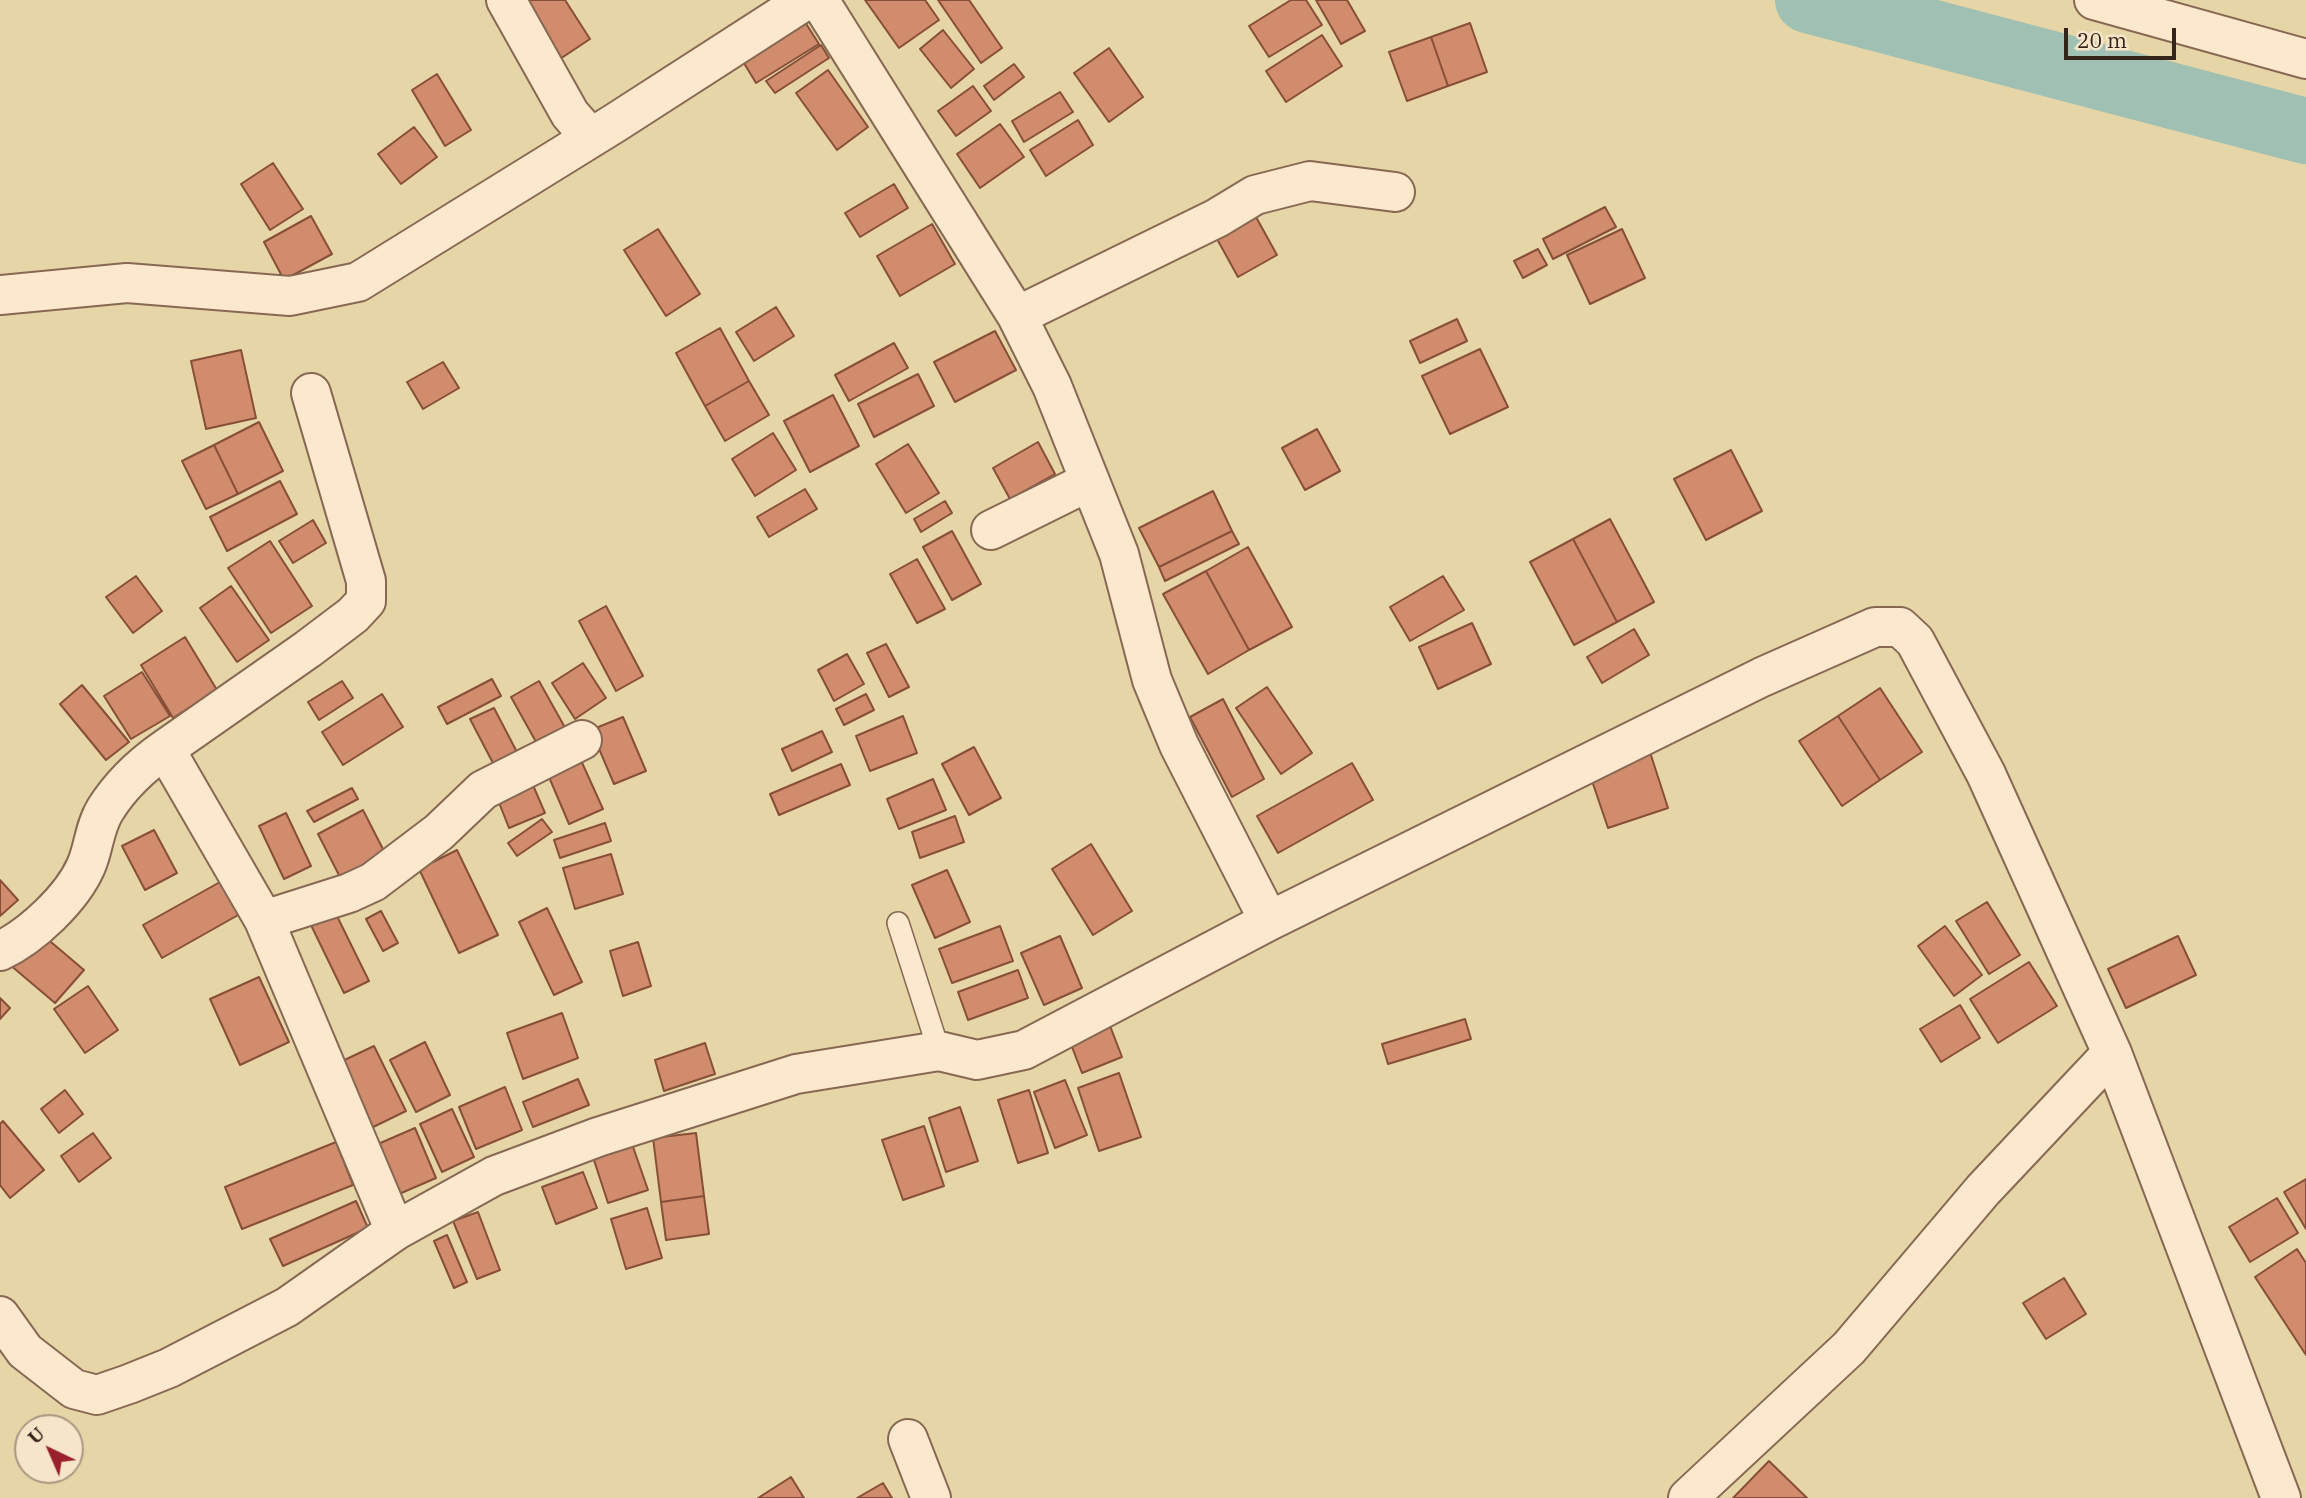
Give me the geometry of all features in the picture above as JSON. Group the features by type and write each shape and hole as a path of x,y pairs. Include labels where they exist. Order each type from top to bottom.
{"street":[{"path":"506,0 570,114 591,138"},
{"path":"0,295 127,283 290,296 358,282 591,138 806,0"},
{"path":"819,0 1017,316 1052,386 1119,554 1152,680 1179,745 1269,920"},
{"path":"2094,0 2306,59"},
{"path":"1017,316 1217,218 1255,195 1310,181 1395,192"},
{"path":"0,951 13,944 72,893 88,863 93,835 104,811 146,762 326,635 353,615 366,601 366,581 311,393"},
{"path":"991,530 1090,481"},
{"path":"0,1316 25,1351 74,1389 97,1395 169,1368 287,1307 395,1231 494,1176 598,1137 796,1074 939,1051 976,1060 1024,1050 1269,920 1762,677 1875,627 1900,627 1915,640 1986,774 2112,1053 2281,1498"},
{"path":"264,920 349,893 373,882 439,832 483,790 582,740"},
{"path":"164,749 264,920 395,1231"},
{"path":"1688,1498 1849,1349 1983,1190 2112,1053"},
{"path":"908,1439 931,1498"}],"lane":[{"path":"898,923 939,1051"}],"shaded area":[{"path":"0,0 2306,0 2306,1498 0,1498"}],"building":[{"path":"518,0 565,0 590,39 557,61"},
{"path":"865,0 925,0 939,20 899,48"},
{"path":"938,0 969,0 1002,48 981,63"},
{"path":"1291,0 1306,0 1322,25 1269,57 1249,26"},
{"path":"1316,0 1347,0 1365,31 1341,44"},
{"path":"798,11 819,44 756,83 736,50"},
{"path":"1470,23 1487,72 1448,86 1431,37"},
{"path":"943,30 974,69 951,88 920,49"},
{"path":"1322,35 1342,66 1286,102 1266,71"},
{"path":"1431,37 1448,86 1407,101 1389,52"},
{"path":"821,45 829,58 775,93 766,81"},
{"path":"1109,48 1143,97 1109,122 1074,73"},
{"path":"1014,64 1024,77 994,100 984,86"},
{"path":"828,70 868,127 837,150 796,93"},
{"path":"437,74 471,130 445,146 412,90"},
{"path":"973,86 991,111 956,136 938,111"},
{"path":"1060,92 1073,112 1024,142 1012,121"},
{"path":"1078,120 1093,145 1046,176 1030,150"},
{"path":"1000,124 1024,157 980,188 957,154"},
{"path":"414,127 437,157 401,184 378,154"},
{"path":"273,163 303,209 270,230 241,184"},
{"path":"894,184 908,208 860,237 845,213"},
{"path":"1605,207 1616,227 1553,259 1543,239"},
{"path":"311,216 332,254 284,280 264,242"},
{"path":"1256,217 1277,255 1238,277 1217,239"},
{"path":"932,224 955,264 900,296 877,256"},
{"path":"658,229 700,294 666,316 624,250"},
{"path":"1622,229 1645,278 1590,304 1567,255"},
{"path":"1538,249 1547,265 1523,278 1514,261"},
{"path":"776,307 794,336 754,361 736,332"},
{"path":"1457,319 1467,341 1420,363 1410,341"},
{"path":"720,328 749,381 705,406 676,353"},
{"path":"995,331 1016,370 955,402 934,362"},
{"path":"894,343 908,368 849,401 835,375"},
{"path":"1480,349 1508,407 1450,434 1422,376"},
{"path":"241,350 256,418 206,429 191,361"},
{"path":"443,362 459,388 423,409 407,382"},
{"path":"918,374 934,406 874,437 858,404"},
{"path":"749,381 769,415 725,441 705,406"},
{"path":"833,395 859,446 810,472 784,421"},
{"path":"259,422 283,471 238,494 214,445"},
{"path":"1317,429 1340,471 1305,490 1282,448"},
{"path":"773,433 796,470 755,496 732,459"},
{"path":"1038,442 1055,474 1010,499 993,468"},
{"path":"908,444 939,493 906,513 876,464"},
{"path":"214,445 238,494 206,509 182,461"},
{"path":"1731,450 1762,511 1706,540 1674,479"},
{"path":"280,481 297,514 227,551 210,517"},
{"path":"805,489 817,509 769,537 757,517"},
{"path":"1213,491 1232,531 1159,567 1139,528"},
{"path":"945,501 952,513 921,532 914,519"},
{"path":"1610,519 1654,602 1617,622 1573,539"},
{"path":"313,520 326,543 293,563 279,541"},
{"path":"952,531 981,584 952,600 923,547"},
{"path":"1232,531 1239,544 1165,581 1159,567"},
{"path":"1573,539 1617,622 1574,645 1530,562"},
{"path":"270,541 312,606 271,633 228,568"},
{"path":"1248,547 1292,627 1249,650 1206,571"},
{"path":"917,559 945,609 917,623 890,574"},
{"path":"1206,571 1249,650 1208,674 1163,594"},
{"path":"136,576 162,611 133,633 106,597"},
{"path":"1443,576 1464,610 1410,641 1390,607"},
{"path":"231,586 269,640 237,662 200,608"},
{"path":"606,606 643,676 616,691 579,621"},
{"path":"1472,623 1491,664 1438,689 1419,647"},
{"path":"1634,629 1649,655 1602,683 1587,657"},
{"path":"185,637 217,690 173,718 141,665"},
{"path":"886,644 909,687 889,697 867,653"},
{"path":"847,654 864,684 834,701 818,670"},
{"path":"583,663 606,698 575,719 552,683"},
{"path":"142,672 170,716 131,739 104,696"},
{"path":"492,679 501,696 447,724 438,707"},
{"path":"342,681 353,698 319,720 308,702"},
{"path":"539,681 568,733 540,749 511,697"},
{"path":"82,685 129,742 106,760 60,704"},
{"path":"1267,687 1312,753 1281,774 1236,708"},
{"path":"1880,688 1922,752 1880,780 1838,716"},
{"path":"382,694 403,727 343,765 322,732"},
{"path":"866,694 874,710 844,725 836,709"},
{"path":"1223,699 1264,779 1232,797 1190,717"},
{"path":"494,708 518,754 494,765 470,719"},
{"path":"903,716 917,753 870,771 856,736"},
{"path":"1838,716 1880,780 1842,806 1799,741"},
{"path":"623,717 646,771 614,784 591,730"},
{"path":"822,731 832,752 792,771 782,749"},
{"path":"974,747 1001,798 969,815 942,764"},
{"path":"1649,749 1668,808 1608,828 1588,769"},
{"path":"579,756 603,809 569,824 546,770"},
{"path":"1352,763 1373,800 1278,853 1257,816"},
{"path":"841,764 850,785 779,815 770,794"},
{"path":"529,776 545,813 509,828 494,790"},
{"path":"933,779 946,810 899,829 887,799"},
{"path":"352,788 358,799 314,822 307,811"},
{"path":"363,810 387,857 342,881 318,834"},
{"path":"286,813 311,866 284,879 259,826"},
{"path":"955,816 964,842 920,858 912,832"},
{"path":"542,819 552,832 517,856 508,843"},
{"path":"605,823 611,841 560,858 554,840"},
{"path":"154,830 177,873 145,890 122,846"},
{"path":"1091,844 1132,911 1093,935 1052,869"},
{"path":"457,850 498,935 459,953 419,869"},
{"path":"611,854 623,894 575,909 563,868"},
{"path":"947,870 970,922 935,938 912,885"},
{"path":"229,877 247,910 162,958 143,925"},
{"path":"0,880 18,900 0,916"},
{"path":"1987,902 2020,955 1989,974 1956,921"},
{"path":"333,908 369,981 344,993 309,921"},
{"path":"547,908 582,982 554,995 519,922"},
{"path":"381,911 398,943 383,951 366,919"},
{"path":"1000,926 1013,961 952,983 939,949"},
{"path":"1945,926 1982,975 1954,996 1918,946"},
{"path":"38,931 84,970 55,1003 9,964"},
{"path":"1060,936 1082,988 1044,1005 1021,953"},
{"path":"2178,936 2196,975 2126,1008 2108,969"},
{"path":"638,942 651,986 623,996 610,951"},
{"path":"2029,962 2057,1006 1998,1043 1970,999"},
{"path":"1018,970 1028,998 968,1020 958,992"},
{"path":"259,977 289,1042 240,1065 210,999"},
{"path":"88,986 118,1030 85,1053 54,1009"},
{"path":"0,998 10,1008 0,1019"},
{"path":"1960,1005 1980,1038 1941,1062 1920,1029"},
{"path":"562,1013 578,1058 523,1079 507,1033"},
{"path":"1107,1018 1122,1057 1082,1073 1067,1034"},
{"path":"1465,1019 1471,1039 1388,1064 1382,1044"},
{"path":"425,1042 450,1095 416,1112 390,1060"},
{"path":"705,1043 715,1074 664,1091 655,1060"},
{"path":"374,1046 406,1111 365,1131 334,1065"},
{"path":"1119,1073 1141,1137 1099,1151 1078,1088"},
{"path":"578,1079 589,1105 533,1127 523,1102"},
{"path":"1065,1080 1087,1135 1055,1148 1034,1092"},
{"path":"505,1087 522,1130 476,1149 459,1107"},
{"path":"65,1090 83,1114 59,1133 41,1109"},
{"path":"1029,1090 1048,1153 1018,1163 998,1100"},
{"path":"960,1107 978,1161 946,1172 929,1118"},
{"path":"452,1109 474,1157 442,1172 420,1124"},
{"path":"3,1121 44,1170 10,1198 0,1185 0,1124"},
{"path":"924,1126 944,1186 903,1200 882,1140"},
{"path":"415,1128 436,1178 399,1194 378,1144"},
{"path":"93,1133 111,1158 79,1182 61,1156"},
{"path":"696,1133 704,1196 661,1202 653,1138"},
{"path":"631,1141 648,1190 608,1203 592,1154"},
{"path":"336,1142 353,1185 242,1229 225,1187"},
{"path":"583,1172 597,1208 556,1224 542,1187"},
{"path":"2306,1179 2306,1229 2284,1192"},
{"path":"704,1196 709,1234 666,1240 661,1202"},
{"path":"2277,1198 2298,1233 2250,1262 2229,1227"},
{"path":"356,1201 368,1228 283,1266 270,1239"},
{"path":"647,1208 662,1258 626,1269 611,1219"},
{"path":"478,1212 500,1270 477,1279 453,1221"},
{"path":"447,1235 467,1282 454,1288 434,1241"},
{"path":"2297,1249 2306,1263 2306,1355 2255,1277"},
{"path":"2064,1278 2086,1314 2046,1339 2023,1303"},
{"path":"1769,1461 1807,1498 1733,1498"},
{"path":"791,1477 804,1498 758,1498"},
{"path":"883,1483 892,1498 857,1498"}],"waterway":[{"path":"1808,0 2306,131"}]}
